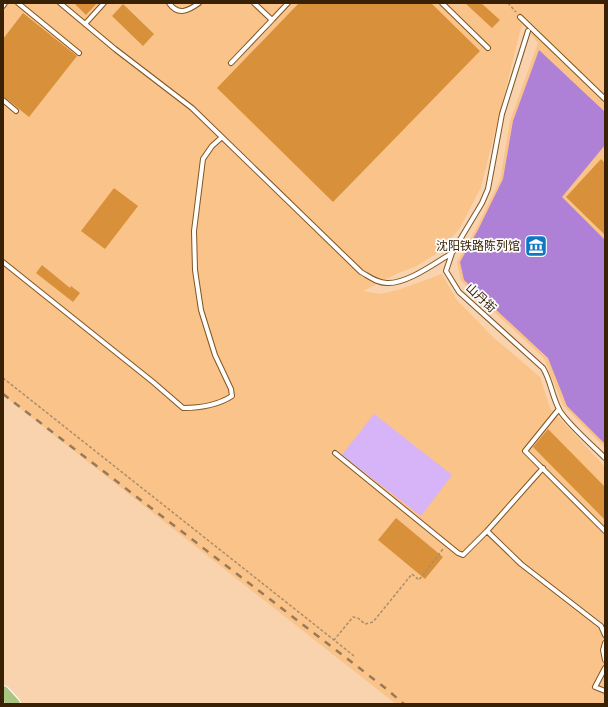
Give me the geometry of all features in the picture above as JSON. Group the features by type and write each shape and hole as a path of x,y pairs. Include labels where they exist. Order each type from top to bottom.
{"main road":[{"path":"3,692 14,704"}],"lane":[{"path":"18,3 79,53"},
{"path":"60,3 192,108 221,138 361,272 375,281 388,283 412,277 452,253"},
{"path":"85,24 104,3"},
{"path":"169,3 173,8 183,12 199,3"},
{"path":"254,3 272,20"},
{"path":"231,63 288,3"},
{"path":"442,3 488,48"},
{"path":"520,17 605,99"},
{"name":"山丹街","path":"528,31 502,114 488,189 482,203 452,253 446,271 459,292 543,368 549,377 550,390 559,409 605,458"},
{"path":"3,100 16,111"},
{"path":"3,262 153,382 183,408 220,403 232,396 231,389 215,355 201,310 195,270 194,231 203,159 212,146 221,138"},
{"path":"559,409 525,451 605,531"},
{"path":"335,453 447,544 463,555 487,531 543,468"},
{"path":"487,531 521,564 601,626 605,635"},
{"path":"605,643 603,650 605,660"},
{"path":"605,668 595,687 605,691"}],"path":[{"path":"508,3 520,17"},
{"path":"3,378 354,656"},
{"path":"334,640 353,617 358,618 365,624 373,622 412,574 419,580 447,544"}],"shaded area":[{"path":"3,3 605,3 605,448 563,405 544,358 461,281 457,262 475,231 500,180 510,121 538,43 522,24 481,187 460,228 439,252 415,267 398,273 363,291 380,294 398,290 442,274 456,299 494,338 540,377 550,408 605,467 605,704 396,704 3,395"},
{"name":"沈阳铁路陈列馆","path":"539,50 605,112 605,145 562,197 605,240 605,444 567,406 548,358 464,280 460,262 478,230 503,179 513,121"},
{"path":"374,414 452,475 421,516 342,455"}],"building":[{"path":"74,3 97,3 86,15"},
{"path":"299,3 431,3 480,51 333,202 217,88"},
{"path":"465,3 481,3 500,20 492,28"},
{"path":"123,4 154,34 143,46 112,16"},
{"path":"23,13 77,56 29,117 3,96 3,39"},
{"path":"601,159 605,163 605,235 566,197"},
{"path":"114,188 138,206 105,249 81,231"},
{"path":"42,265 70,288 71,286 80,293 73,302 36,273"},
{"path":"548,429 605,487 605,520 533,447"},
{"path":"396,518 443,557 425,579 378,540"}],"railway":[{"path":"3,394 384,687 404,704"}],"place":[{"name":"沈阳铁路陈列馆","path":"536,246"}]}
